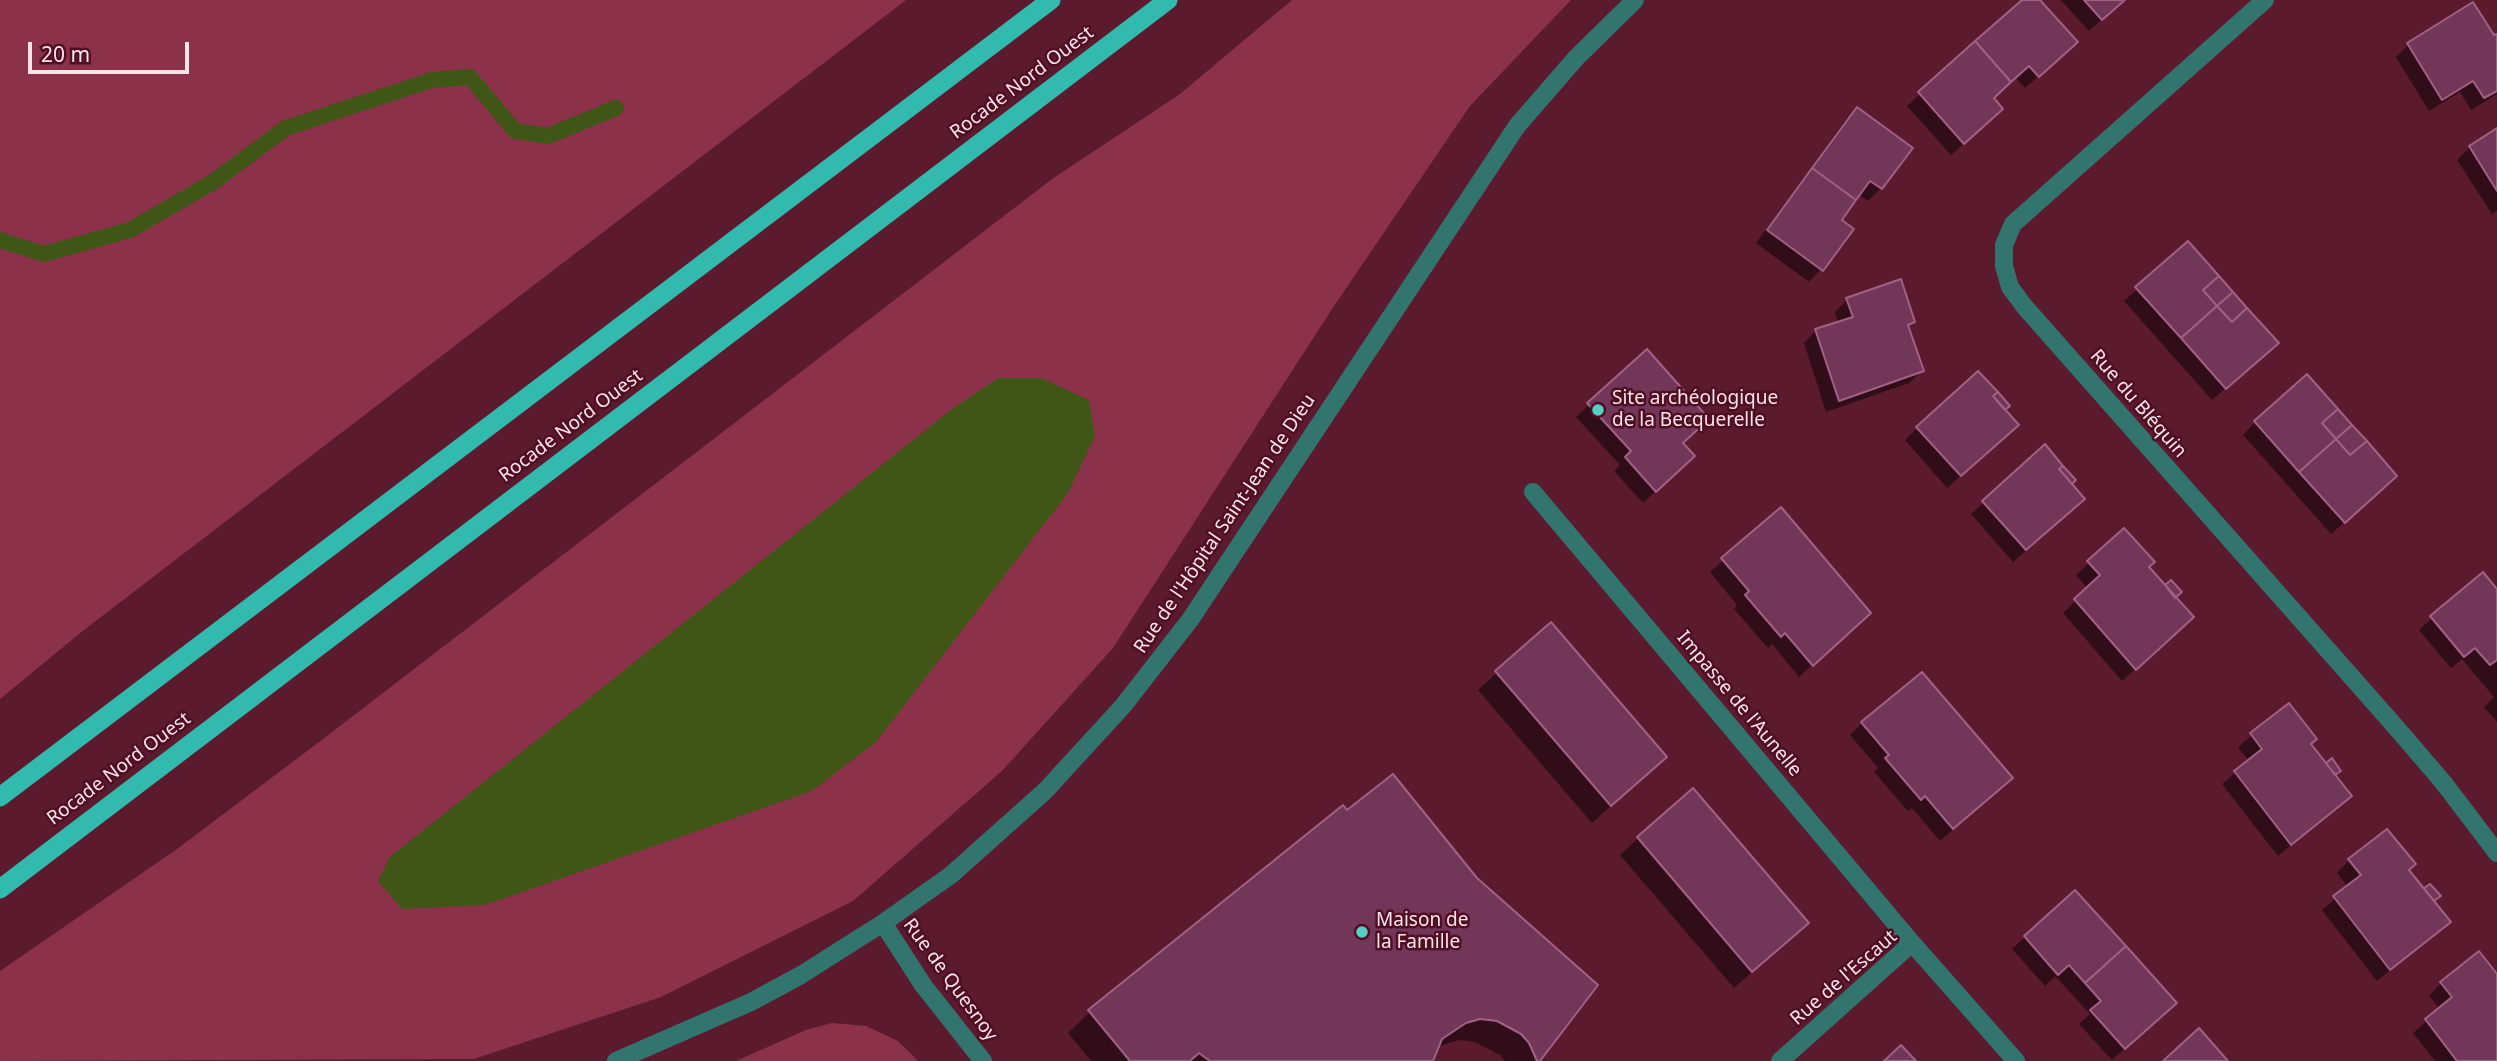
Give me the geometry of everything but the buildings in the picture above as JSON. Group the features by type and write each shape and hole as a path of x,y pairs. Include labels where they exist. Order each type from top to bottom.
{"highway":[{"path":"0,797 1051,0"},
{"name":"Rocade Nord Ouest","path":"0,889 1168,0"}],"street":[{"name":"Rue de l'Hôpital Saint-Jean de Dieu","path":"616,1061 751,1002 801,975 883,923 951,875 1045,791 1124,706 1190,620 1517,126 1584,50 1635,0"},
{"name":"Rue du Bléquin","path":"2265,0 2013,224 2004,245 2004,266 2010,288 2024,306 2443,782 2497,853"},
{"name":"Impasse de l'Aunelle","path":"1533,492 1912,943"},
{"name":"Rue de Quesnoy","path":"883,923 923,985 983,1061"},
{"name":"Rue de l'Escaut","path":"1780,1061 1912,943 2016,1061"}],"shaded area":[{"path":"0,0 906,0 84,630 0,699"},
{"path":"1292,0 1571,0 1470,106 1334,306 1113,648 1002,771 853,901 661,997 474,1059 0,1061 0,971 177,849 1052,179 1180,94"},
{"path":"998,378 1041,378 1089,400 1095,436 1068,493 876,742 812,791 485,905 402,909 378,881 390,857 952,409"},
{"path":"832,1023 866,1026 898,1041 918,1061 736,1061 806,1030"}],"waterway":[{"path":"0,240 44,254 130,230 213,182 286,128 432,80 470,77 515,131 548,136 616,108"}],"place":[{"name":"Site archéologique de la Becquerelle","path":"1598,410"},
{"name":"Maison de la Famille","path":"1362,932"}]}
